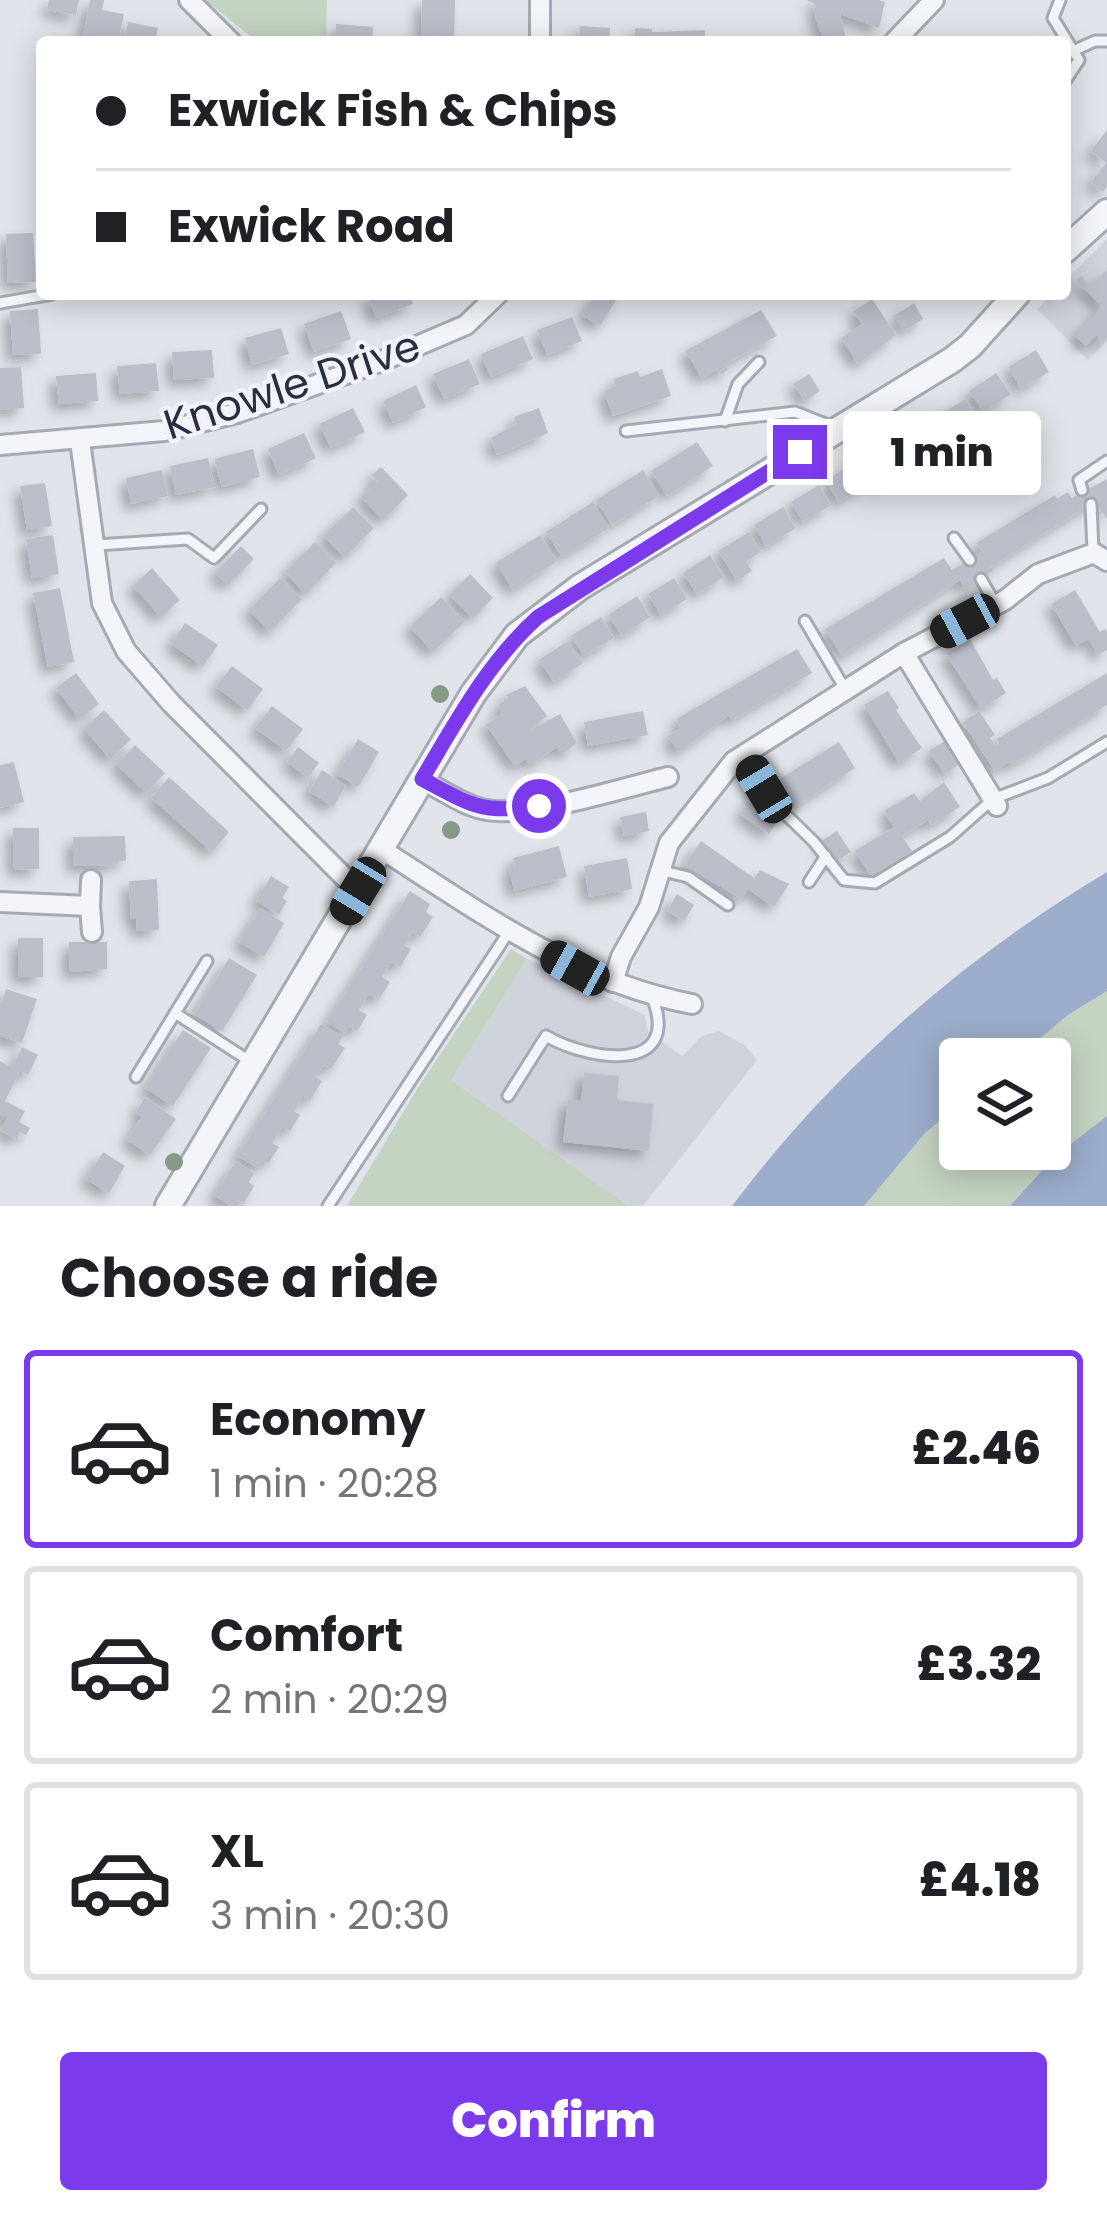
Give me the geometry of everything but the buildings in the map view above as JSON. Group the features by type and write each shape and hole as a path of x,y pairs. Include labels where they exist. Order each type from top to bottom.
{"street":[{"path":"189,0 226,36"},
{"path":"540,0 540,36"},
{"path":"900,36 934,0"},
{"path":"1071,245 1107,212"},
{"name":"Knowle Drive","path":"0,446 164,431 237,412 382,361 466,325 493,300"},
{"path":"168,1206 473,694 518,635 580,587 952,360 1012,300"},
{"path":"80,441 102,602 126,651 171,703 358,891"},
{"path":"613,982 621,957 649,907 668,843 728,767 904,653 996,605 1038,574 1101,557"},
{"path":"904,653 995,802"},
{"path":"422,779 476,808 496,812 668,777"},
{"path":"381,849 575,968 652,997 692,1004"},
{"path":"91,880 92,932"},
{"path":"0,902 91,906"}],"lane":[{"path":"1060,0 1053,18 1063,36"},
{"path":"1076,50 1107,41"},
{"path":"1071,45 1079,60 1071,72"},
{"path":"0,303 36,297"},
{"path":"724,421 738,384 759,362"},
{"path":"626,431 795,412 839,429"},
{"path":"1082,490 1079,480 1107,461"},
{"path":"1090,504 1101,557"},
{"path":"92,545 188,539 214,558 261,509"},
{"path":"954,538 970,560"},
{"path":"981,579 996,605"},
{"path":"805,621 846,690"},
{"path":"743,754 775,804 844,880 875,883 950,837 995,802 1048,778 1107,742"},
{"path":"809,882 826,856"},
{"path":"659,870 688,877 728,905"},
{"path":"328,1206 510,930"},
{"path":"136,1077 207,962"},
{"path":"508,1096 546,1036 586,1050 629,1057 650,1046 659,1037 662,1021 652,997"},
{"path":"175,1013 254,1064"}],"shaded area":[{"path":"1107,239 1107,341 1088,360 1037,309 1046,300 1071,300 1071,275"},
{"path":"527,959 645,1015 648,1032 682,1056 702,1036 719,1031 746,1046 757,1060 643,1206 629,1206 451,1080"}],"green space":[{"path":"205,0 327,0 326,36 250,36"},
{"path":"511,949 527,959 451,1080 629,1206 347,1206 417,1089"},
{"path":"1107,991 1107,1116 1071,1144 1071,1038 1040,1038"},
{"path":"939,1121 939,1170 1042,1170 1010,1206 864,1206"}],"water":[{"path":"1107,872 1107,991 1040,1038 939,1038 939,1121 864,1206 732,1206 857,1063 951,980"},
{"path":"1107,1116 1107,1206 1010,1206 1042,1170 1071,1170 1071,1144"}],"route":[{"path":"539,806 496,812 476,808 422,779 473,694 518,635 538,617 800,452"}]}
